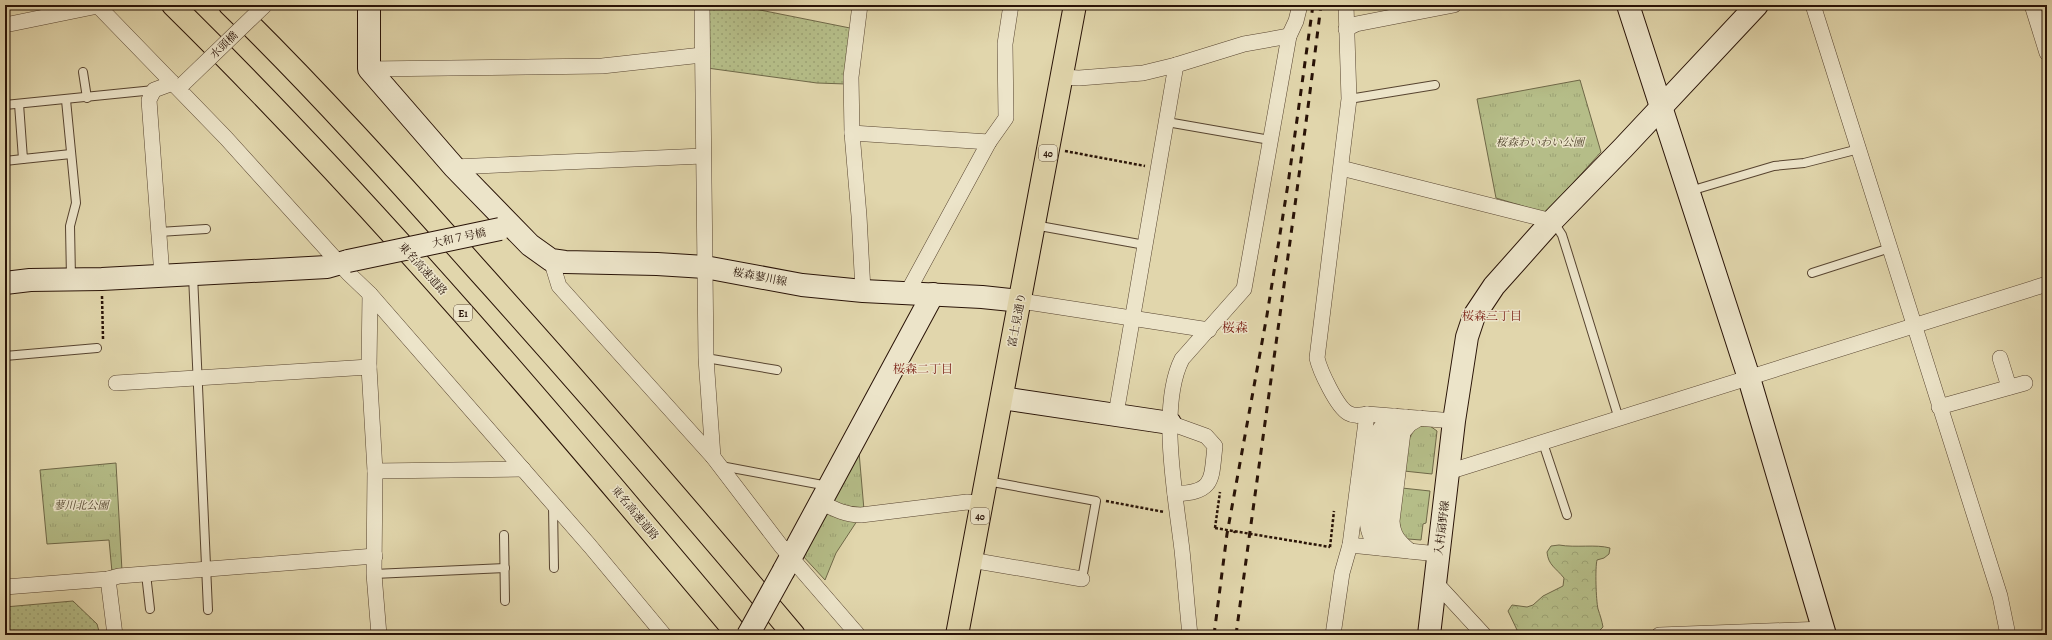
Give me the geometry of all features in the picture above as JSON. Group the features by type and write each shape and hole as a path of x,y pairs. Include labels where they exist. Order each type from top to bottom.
{"main road":[{"name":"東名高速道路","path":"173,5 273,106 387,228 526,383 738,635"},
{"path":"230,5 268,42 443,231 552,353 794,635"},
{"name":"富士見通り","path":"957,635 1021,301 1075,5"}],"street":[{"name":"水頭橋","path":"178,85 265,5"},
{"path":"369,5 369,69 602,66 702,55"},
{"path":"702,5 706,358 717,462"},
{"path":"860,5 852,77 852,133 860,216 863,292"},
{"path":"907,293 990,142 1006,118 1005,44 1012,5"},
{"path":"1190,635 1175,494 1170,423 1176,372 1182,359 1244,289 1289,36 1296,21 1300,5"},
{"path":"1346,5 1349,99 1317,358 1321,374 1347,413 1357,416 1367,414 1454,421"},
{"path":"1346,29 1356,24 1454,5"},
{"path":"1628,5 1690,191 1749,378 1825,632 1659,635"},
{"name":"入村扇野線","path":"1429,635 1454,421 1467,337 1474,316 1494,286 1552,221 1757,5"},
{"path":"1813,5 2000,596 2008,635"},
{"path":"2032,5 2047,53"},
{"path":"5,25 98,6 178,85 226,138 344,262 370,294 524,469 664,635"},
{"path":"1062,77 1079,78 1143,73 1176,65 1244,44 1289,36"},
{"path":"1116,414 1176,65"},
{"name":"桜森蓼川線","path":"369,69 507,228 551,260 565,262 657,264 705,267 802,284 863,292 933,294 1021,301"},
{"path":"162,276 149,100 154,90 178,85"},
{"path":"852,133 990,142"},
{"path":"454,167 703,156"},
{"path":"1341,168 1552,221"},
{"name":"大和７号橋","path":"5,283 30,280 102,279 327,267 344,262 507,228"},
{"path":"551,260 559,286 717,462 787,563 858,635"},
{"path":"1448,472 2047,284"},
{"path":"370,294 369,367 375,471 374,574 379,635"},
{"path":"748,635 933,294"},
{"path":"1021,301 1209,330"},
{"path":"2000,358 2009,387"},
{"path":"116,383 369,367"},
{"path":"1939,407 2025,383"},
{"path":"1002,398 1170,423 1206,436 1215,446 1211,477 1207,486 1193,493 1175,494"},
{"path":"1333,635 1342,573 1350,545 1367,414"},
{"path":"1381,548 1372,541 1368,531 1367,520 1380,430 1384,423 1407,417"},
{"path":"1403,551 1393,532 1392,521 1403,432 1410,424 1407,417"},
{"path":"375,471 524,469"},
{"path":"824,494 838,512 850,515 862,515 966,502 982,504"},
{"path":"1350,545 1438,554"},
{"path":"5,587 108,579 205,568 374,556"},
{"path":"971,560 1082,578"},
{"path":"108,579 115,635"},
{"path":"1436,583 1484,635"}],"lane":[{"path":"84,72 87,98"},
{"path":"1349,99 1436,85"},
{"path":"5,105 87,98 154,90"},
{"path":"66,100 76,204 70,226 71,280"},
{"path":"19,104 23,159"},
{"path":"1166,122 1270,140"},
{"path":"1690,191 1774,166 1804,163 1858,149"},
{"path":"5,160 71,154"},
{"path":"1552,221 1562,235 1619,419"},
{"path":"1034,225 1145,245"},
{"path":"158,232 206,230"},
{"path":"1812,273 1890,248"},
{"path":"193,274 208,610"},
{"path":"5,356 97,348"},
{"path":"706,358 777,370"},
{"path":"1543,443 1567,516"},
{"path":"717,462 824,494"},
{"path":"986,481 1096,501 1082,578"},
{"path":"553,503 554,568"},
{"path":"504,535 506,601"},
{"path":"374,574 505,568"},
{"path":"146,574 150,610"}],"path":[{"path":"1058,150 1158,169"},
{"path":"97,348 103,348 102,279"},
{"path":"1220,491 1215,528 1234,532 1330,547 1334,511"},
{"path":"1096,501 1099,500 1170,513"}],"green space":[{"path":"707,5 735,5 850,28 846,84 817,83 707,68"},
{"name":"桜森わいわい公園","path":"1580,80 1601,152 1546,213 1496,198 1477,99"},
{"path":"1420,425 1430,426 1437,431 1432,474 1404,471 1407,445 1411,435"},
{"path":"859,452 864,510 830,502"},
{"name":"蓼川北公園","path":"116,463 122,571 112,572 109,540 47,544 40,470"},
{"path":"1402,488 1430,491 1426,523 1423,524 1421,540 1408,539 1402,536 1398,520"},
{"path":"825,511 857,521 836,553 825,580 802,555"},
{"path":"1551,546 1599,546 1610,548 1609,554 1604,558 1597,560 1596,564 1598,609 1603,627 1596,634 1525,634 1518,632 1508,611 1512,605 1527,607 1533,605 1543,596 1563,586 1564,578 1549,560 1547,552"},
{"path":"73,601 97,624 100,635 5,635 5,607"}],"railway":[{"path":"1214,635 1227,534 1267,315 1288,184 1313,5"},
{"path":"1236,635 1321,5"}],"district":[{"name":"桜森三丁目","path":"1492,316"},
{"name":"桜森","path":"1235,327"},
{"name":"桜森二丁目","path":"923,369"}]}
